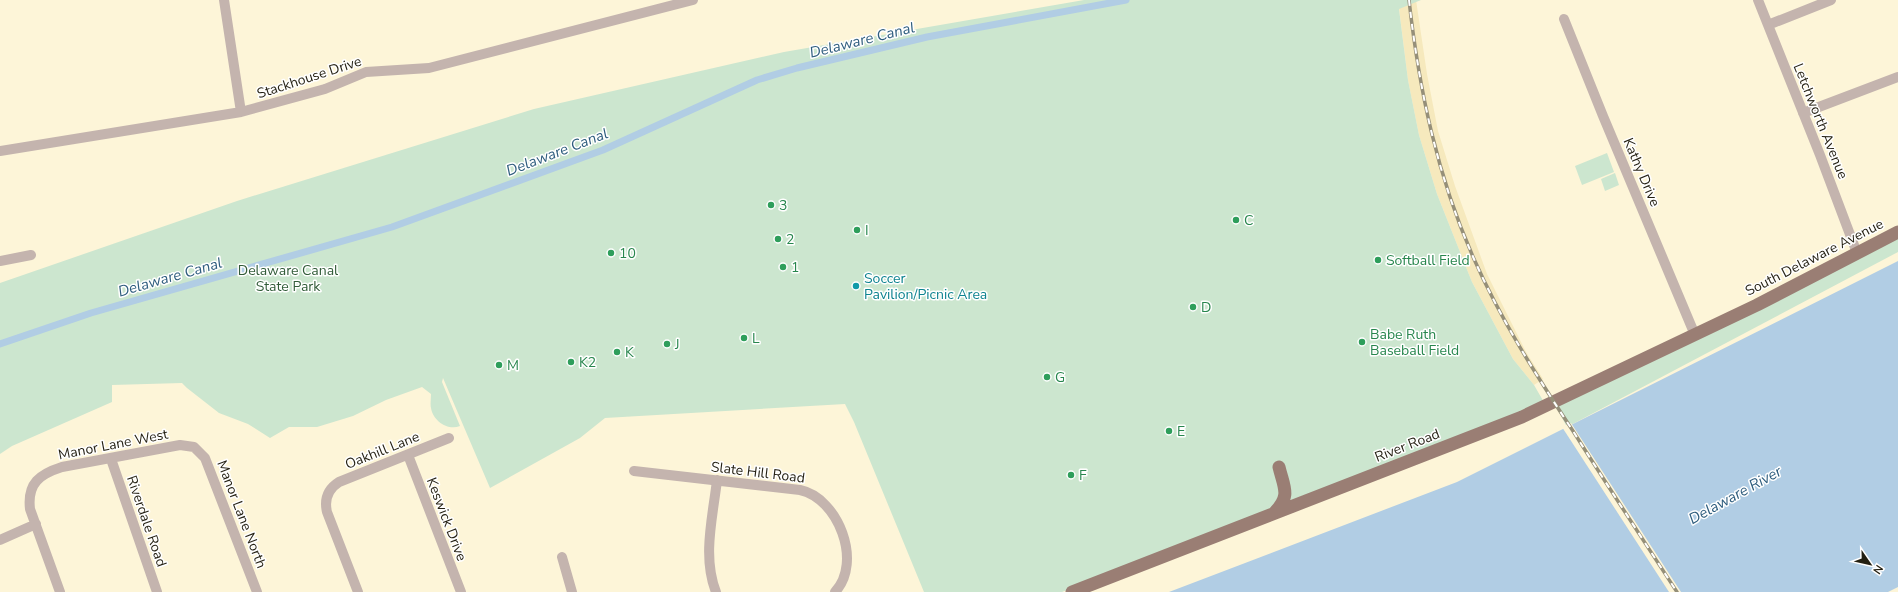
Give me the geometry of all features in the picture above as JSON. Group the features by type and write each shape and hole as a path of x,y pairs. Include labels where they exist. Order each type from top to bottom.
{"main road":[{"name":"South Delaware Avenue","path":"1745,311 1898,232"},
{"name":"River Road","path":"1072,592 1522,417 1745,311"},
{"path":"1274,514 1284,502 1285,497 1279,467 1294,506"}],"street":[{"path":"224,0 241,112"},
{"name":"Stackhouse Drive","path":"0,151 241,112 325,89 366,72 429,68 693,0"},
{"name":"Letchworth Avenue","path":"1758,0 1857,253"},
{"path":"1768,25 1831,0"},
{"name":"Kathy Drive","path":"1564,19 1695,335"},
{"path":"1803,113 1898,77"},
{"path":"0,261 31,255"},
{"name":"Oakhill Lane","path":"358,592 326,512 326,500 328,493 339,482 449,438"},
{"name":"Manor Lane West","path":"60,592 30,508 30,495 33,485 38,478 62,466 111,459 180,445 190,446 197,449"},
{"name":"Manor Lane North","path":"197,449 207,462 257,592"},
{"name":"Keswick Drive","path":"408,455 461,592"},
{"name":"Riverdale Road","path":"111,459 157,592"},
{"name":"Slate Hill Road","path":"634,471 800,490 816,496 824,502 837,523 847,551 848,566 846,574 835,592"},
{"path":"716,592 711,579 709,556 717,480"},
{"path":"0,540 36,524"},
{"path":"562,557 572,592"}],"shaded area":[{"path":"1398,0 1416,0 1427,74 1438,131 1455,186 1487,274 1526,352 1543,379 1534,385 1513,359 1472,282 1437,194 1419,135 1408,80"}],"green space":[{"name":"Delaware Canal State Park","path":"1084,0 1421,0 1399,9 1408,80 1419,135 1437,194 1472,282 1513,359 1534,385 1545,404 1062,592 924,592 854,422 845,404 605,418 580,438 490,488 443,378 442,382 460,426 446,426 438,421 432,413 431,394 422,387 386,400 353,416 317,427 289,427 270,438 248,424 219,413 182,383 112,385 112,402 12,446 0,454 0,283 237,201 534,109 784,52"},
{"path":"1607,153 1614,172 1582,185 1575,166"},
{"path":"1615,173 1619,185 1605,191 1601,179"},
{"path":"1898,234 1898,252 1567,427 1554,403"}],"water":[{"name":"Delaware River","path":"1898,261 1898,587 1888,592 1169,592 1457,482"}],"pier":[{"path":"1571,423 1681,592 1669,592 1562,427"}],"waterway":[{"name":"Delaware Canal","path":"0,344 91,313 392,227 603,150 757,80 797,68 927,37 1126,0"}],"railway":[{"path":"1409,0 1418,66 1431,132 1461,228 1484,282 1507,325 1533,368 1677,592"}],"place":[{"name":"3","path":"771,205"},
{"name":"C","path":"1236,220"},
{"name":"I","path":"857,230"},
{"name":"2","path":"778,239"},
{"name":"10","path":"611,253"},
{"name":"Softball Field","path":"1378,260"},
{"name":"1","path":"783,267"},
{"name":"Soccer Pavilion/Picnic Area","path":"856,286"},
{"name":"D","path":"1193,307"},
{"name":"L","path":"744,338"},
{"name":"Babe Ruth Baseball Field","path":"1362,342"},
{"name":"J","path":"667,344"},
{"name":"K","path":"617,352"},
{"name":"K2","path":"571,362"},
{"name":"M","path":"499,365"},
{"name":"G","path":"1047,377"},
{"name":"E","path":"1169,431"},
{"name":"F","path":"1071,475"}]}
